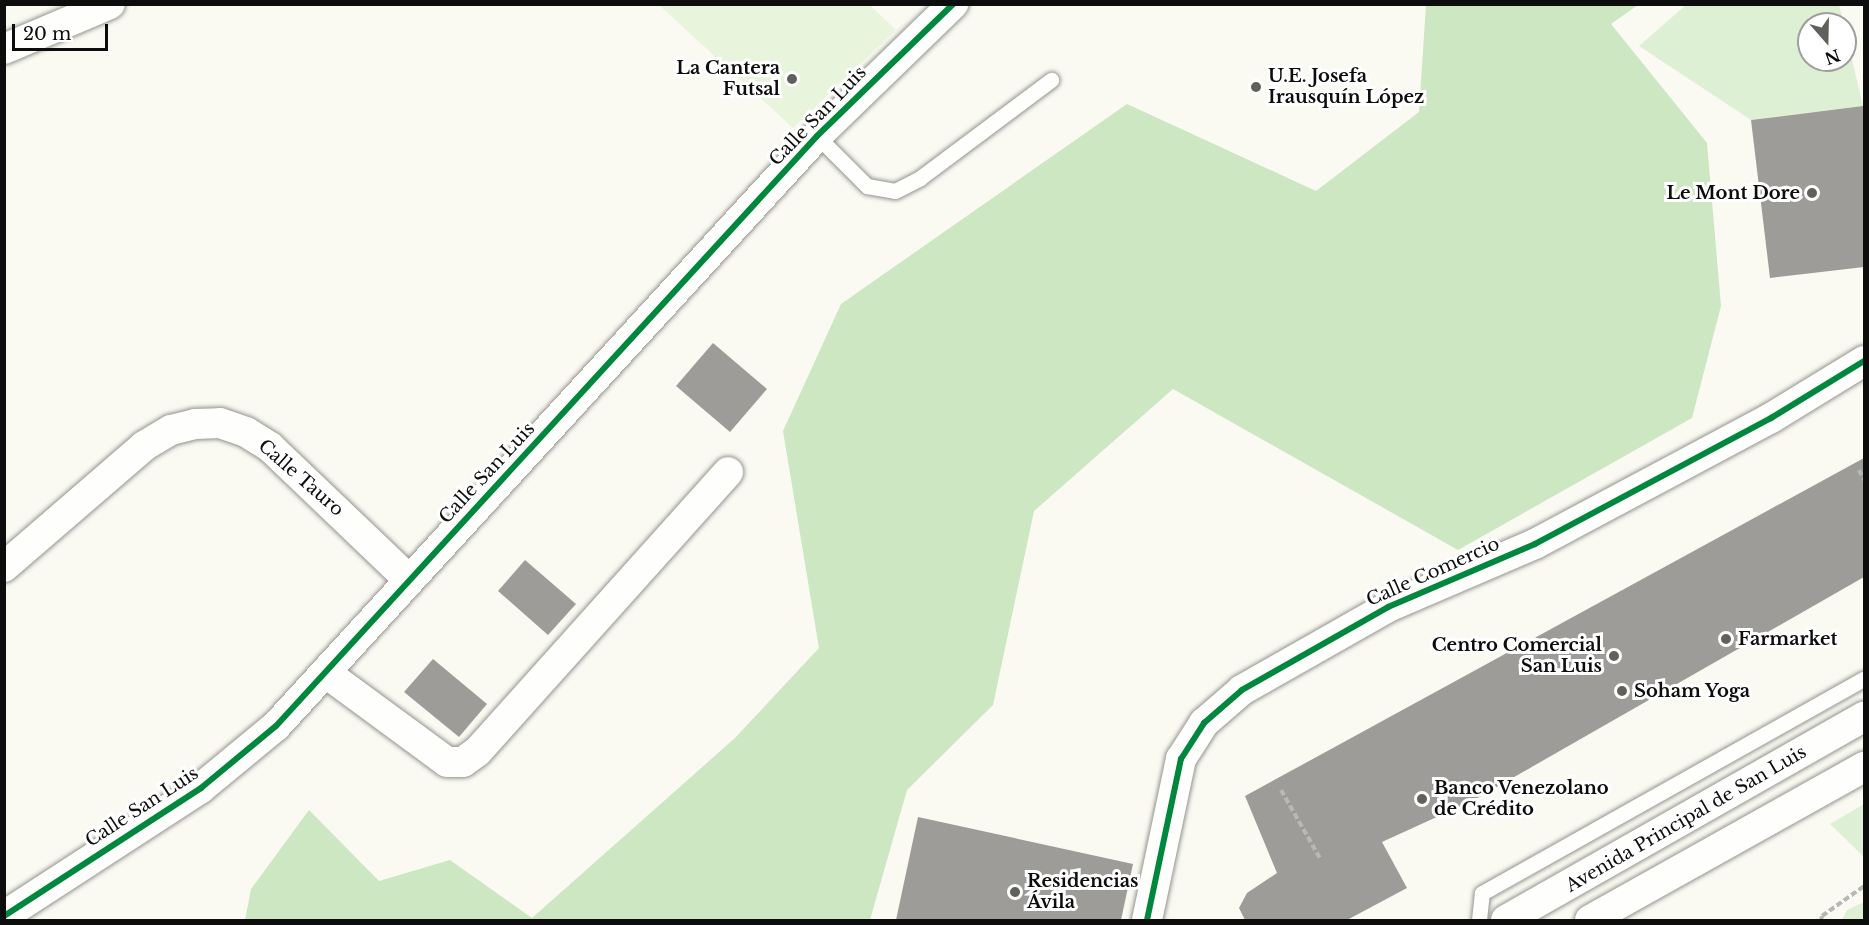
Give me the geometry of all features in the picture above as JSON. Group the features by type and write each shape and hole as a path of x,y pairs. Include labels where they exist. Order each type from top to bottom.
{"street":[{"path":"4,48 110,4"},
{"name":"Calle San Luis","path":"4,916 201,788 276,726 817,136 953,4"},
{"name":"Calle Comercio","path":"1147,921 1182,759 1204,723 1242,690 1388,607 1555,533 1771,418 1864,360"},
{"name":"Calle Tauro","path":"4,567 144,446 171,430 195,424 220,423 246,432 270,447 410,580"},
{"path":"326,673 447,762 463,762 477,752 728,472"},
{"name":"Avenida Principal de San Luis","path":"1506,921 1864,717"},
{"path":"1590,921 1864,767"}],"lane":[{"path":"817,136 867,186 894,191 920,178 1051,80"},
{"path":"1479,921 1482,893 1864,679"}],"path":[{"path":"1860,470 1864,480"},
{"path":"1281,790 1322,860"},
{"path":"1821,921 1822,916 1864,886"}],"green space":[{"path":"1687,4 1839,5 1841,12 1797,12 1797,72 1855,72 1863,106 1751,120 1639,46"},
{"name":"La Cantera Futsal","path":"659,5 870,5 896,30 793,128"},
{"path":"1426,5 1638,5 1611,24 1707,143 1721,306 1692,418 1458,550 1173,389 1034,511 993,705 907,790 870,920 245,920 251,889 309,810 379,881 450,860 532,918 735,738 819,648 783,431 841,304 1127,104 1316,191 1419,112"},
{"path":"1864,804 1864,857 1830,824"},
{"path":"1864,902 1864,920 1842,920 1847,910"}],"building":[{"name":"Le Mont Dore","path":"1863,106 1864,267 1770,278 1751,120"},
{"path":"713,343 767,389 730,432 676,386"},
{"name":"Centro Comercial San Luis","path":"1864,458 1864,577 1474,800 1382,842 1407,888 1347,920 1245,920 1239,908 1247,893 1277,873 1245,796"},
{"path":"525,560 576,604 548,635 498,591"},
{"path":"433,659 487,704 459,737 404,692"},
{"name":"Residencias Ávila","path":"918,817 1133,864 1121,920 896,920"}],"cycle path":[{"path":"4,916 201,788 276,726 817,136 953,4"},
{"path":"1147,920 1181,759 1204,723 1242,690 1388,607 1535,544 1771,418 1864,361"}],"place":[{"name":"La Cantera Futsal","path":"792,79"},
{"name":"U.E. Josefa Irausquín López","path":"1256,87"},
{"name":"Le Mont Dore","path":"1812,193"},
{"name":"Farmarket","path":"1726,639"},
{"name":"Centro Comercial San Luis","path":"1614,656"},
{"name":"Soham Yoga","path":"1622,691"},
{"name":"Banco Venezolano de Crédito","path":"1422,799"},
{"name":"Residencias Ávila","path":"1015,892"}]}
